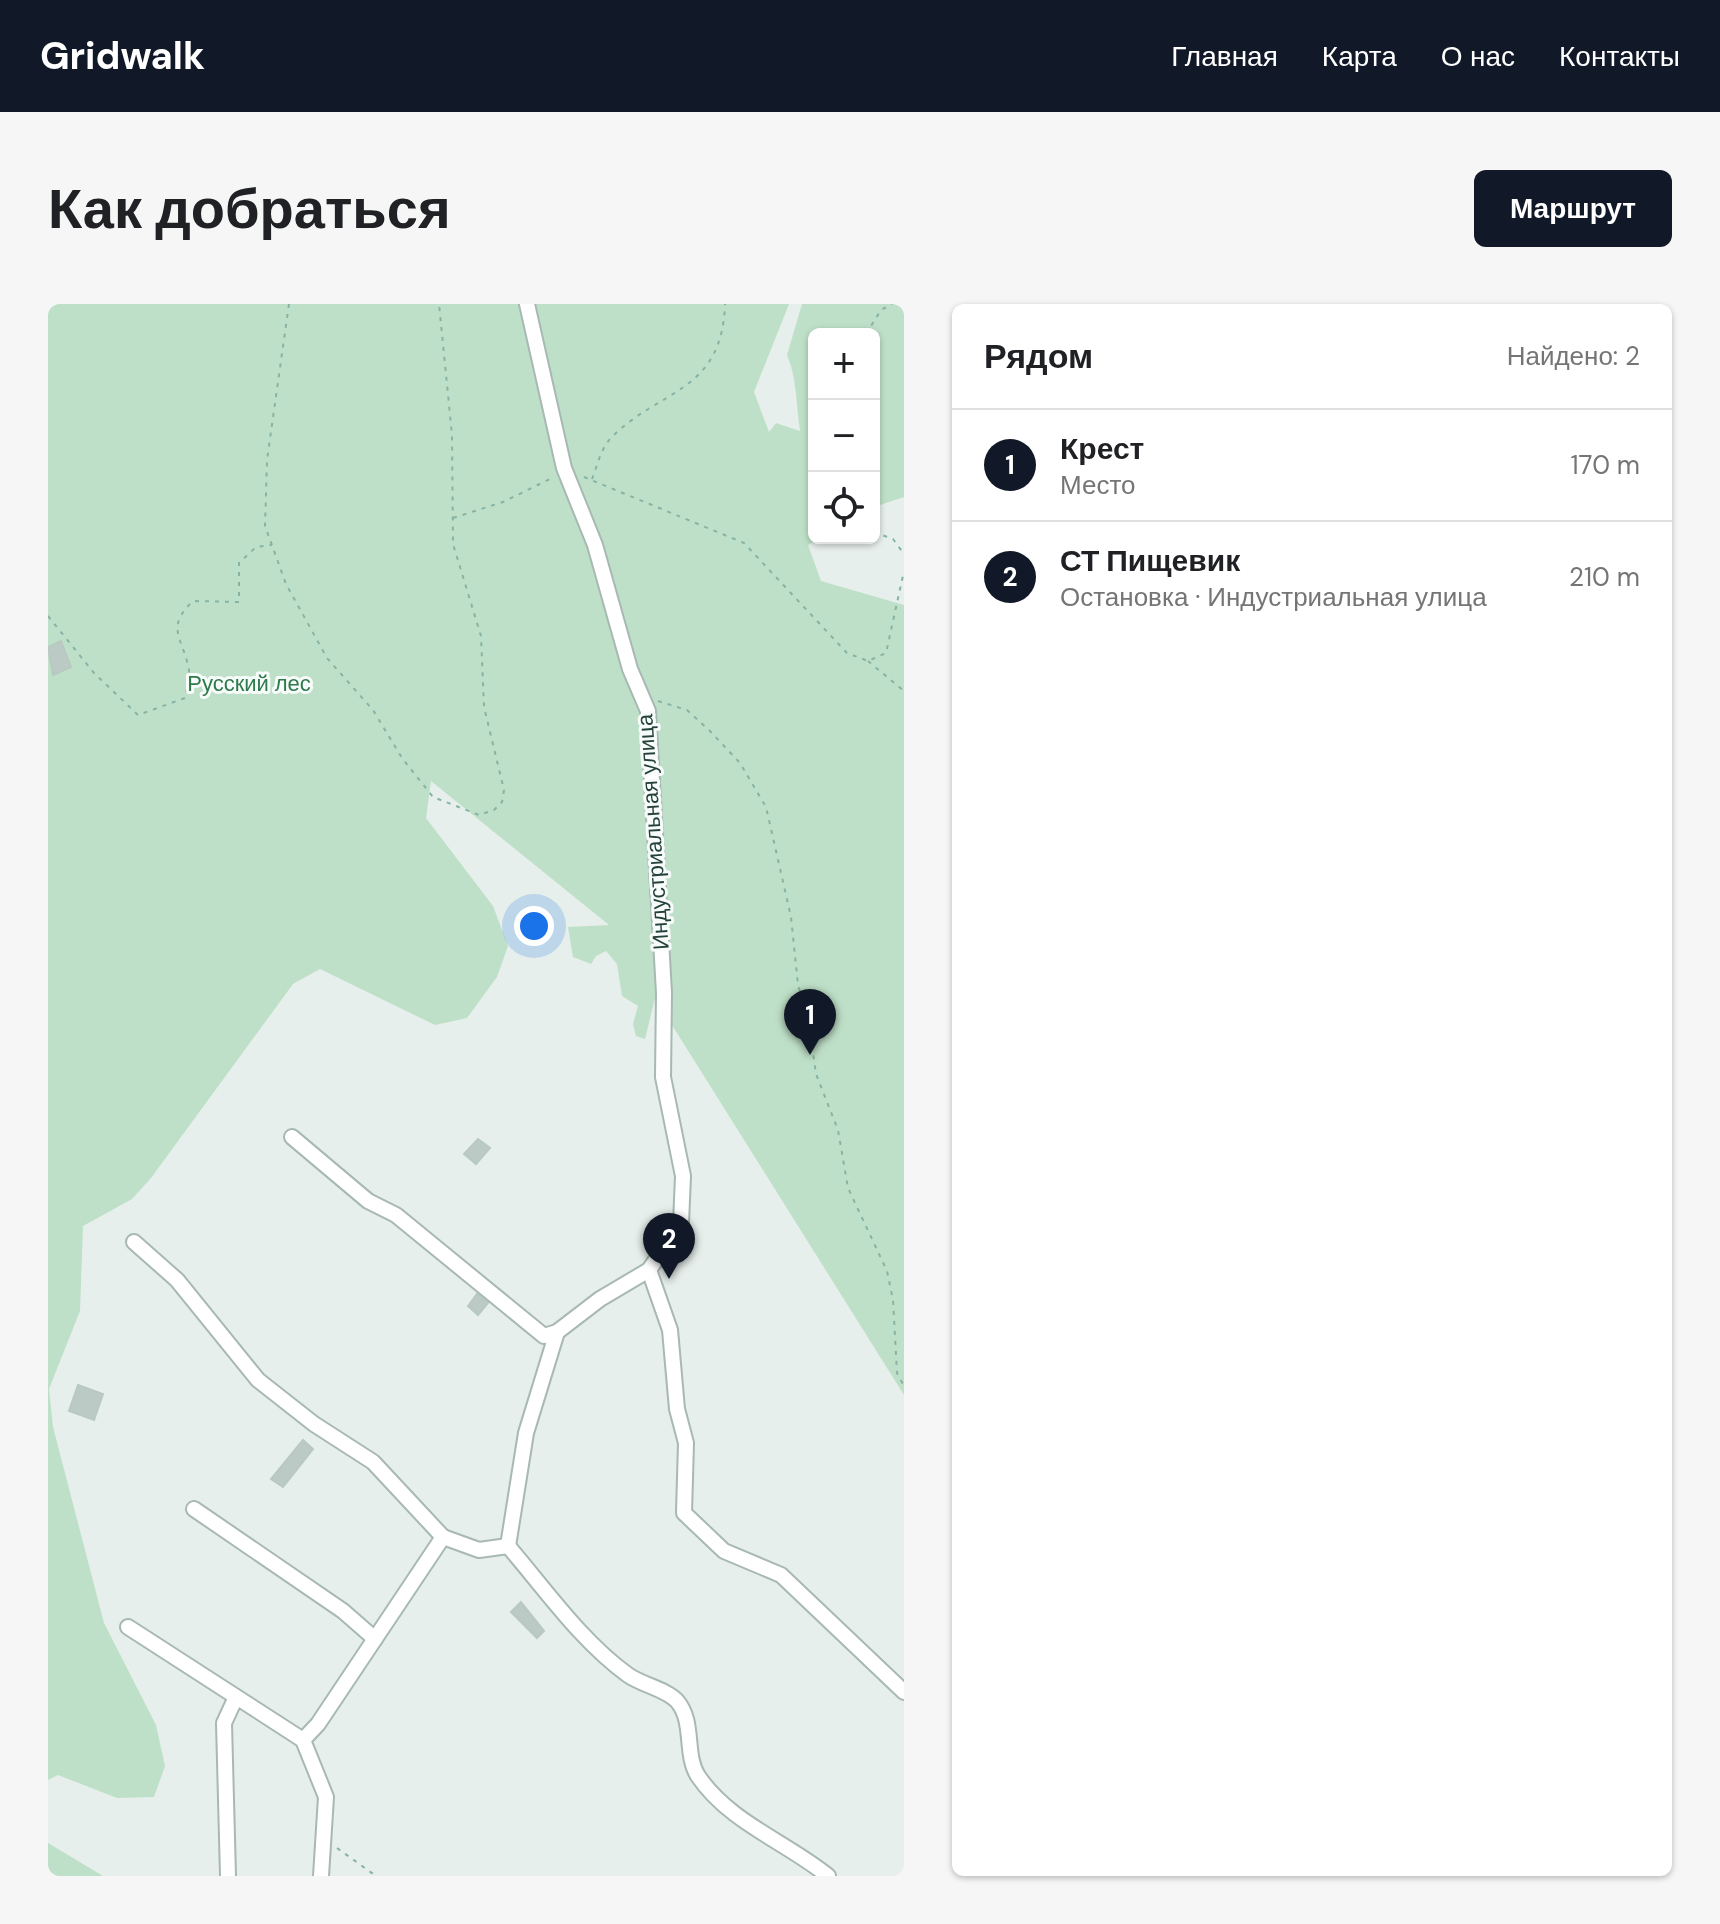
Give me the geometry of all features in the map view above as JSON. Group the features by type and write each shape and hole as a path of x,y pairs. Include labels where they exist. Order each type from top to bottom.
{"street":[{"name":"Индустриальная улица","path":"527,304 564,468 595,545 630,669 648,711 664,993 663,1077 683,1176 681,1223 649,1270"},
{"path":"292,1137 368,1201 396,1215 544,1336 557,1332 600,1299 649,1270 670,1330 677,1409 686,1443 684,1513 724,1551 781,1575 904,1692"},
{"path":"134,1242 177,1280 258,1380 314,1424 373,1462 443,1537 479,1550 508,1546"},
{"path":"557,1332 526,1433 508,1546 597,1649 630,1677 677,1701 686,1722 689,1759 716,1795 758,1831 797,1852 828,1876"},
{"path":"194,1509 343,1611 375,1639"},
{"path":"303,1740 443,1537"},
{"path":"128,1627 303,1740 326,1797 321,1876"},
{"path":"228,1876 224,1723 236,1697"}],"path":[{"path":"289,304 267,460 265,526 286,584 327,658 373,710 402,758 433,797 479,815 494,810 502,802 504,790 484,707 481,636 453,544 452,435 439,304"},
{"path":"592,480 610,439 698,376 721,336 725,304"},
{"path":"870,328 881,310 892,304"},
{"path":"453,518 503,502 555,477 564,468 744,543 847,653 868,661 904,691"},
{"path":"880,534 893,539 904,554"},
{"path":"48,616 94,673 138,715 185,698 189,667 180,647 177,624 182,612 193,601 239,602 239,563 256,547 272,545"},
{"path":"868,661 886,653 904,571"},
{"path":"641,695 687,710 740,763 766,807 791,917 798,985 808,1017 816,1074 838,1130 848,1188 887,1271 893,1300 897,1373 904,1386"},
{"path":"323,1839 376,1876"}],"green space":[{"name":"Русский лес","path":"48,304 789,304 754,392 769,432 776,423 800,431 787,355 802,304 904,304 904,497 880,505 880,328 808,328 808,545 821,581 904,605 904,1395 655,998 645,1039 636,1036 633,1024 638,1006 622,996 617,964 606,951 596,956 591,964 573,957 568,927 609,925 431,781 426,818 493,906 508,946 497,977 467,1018 435,1025 320,969 293,984 151,1178 132,1199 83,1226 80,1311 49,1389 53,1427 104,1623 156,1725 165,1766 154,1797 117,1798 58,1775 48,1780"},
{"path":"48,1843 103,1876 48,1876"}],"building":[{"path":"61,641 71,667 53,675 48,647"},
{"path":"478,1139 490,1148 476,1164 464,1154"},
{"path":"477,1294 488,1303 478,1315 468,1306"},
{"path":"78,1385 103,1394 94,1420 69,1411"},
{"path":"303,1440 313,1449 283,1487 271,1479"},
{"path":"521,1602 544,1631 537,1638 511,1612"}],"place":[{"name":"Крест","path":"810,1055"},
{"name":"СТ Пищевик","path":"669,1279"}]}
